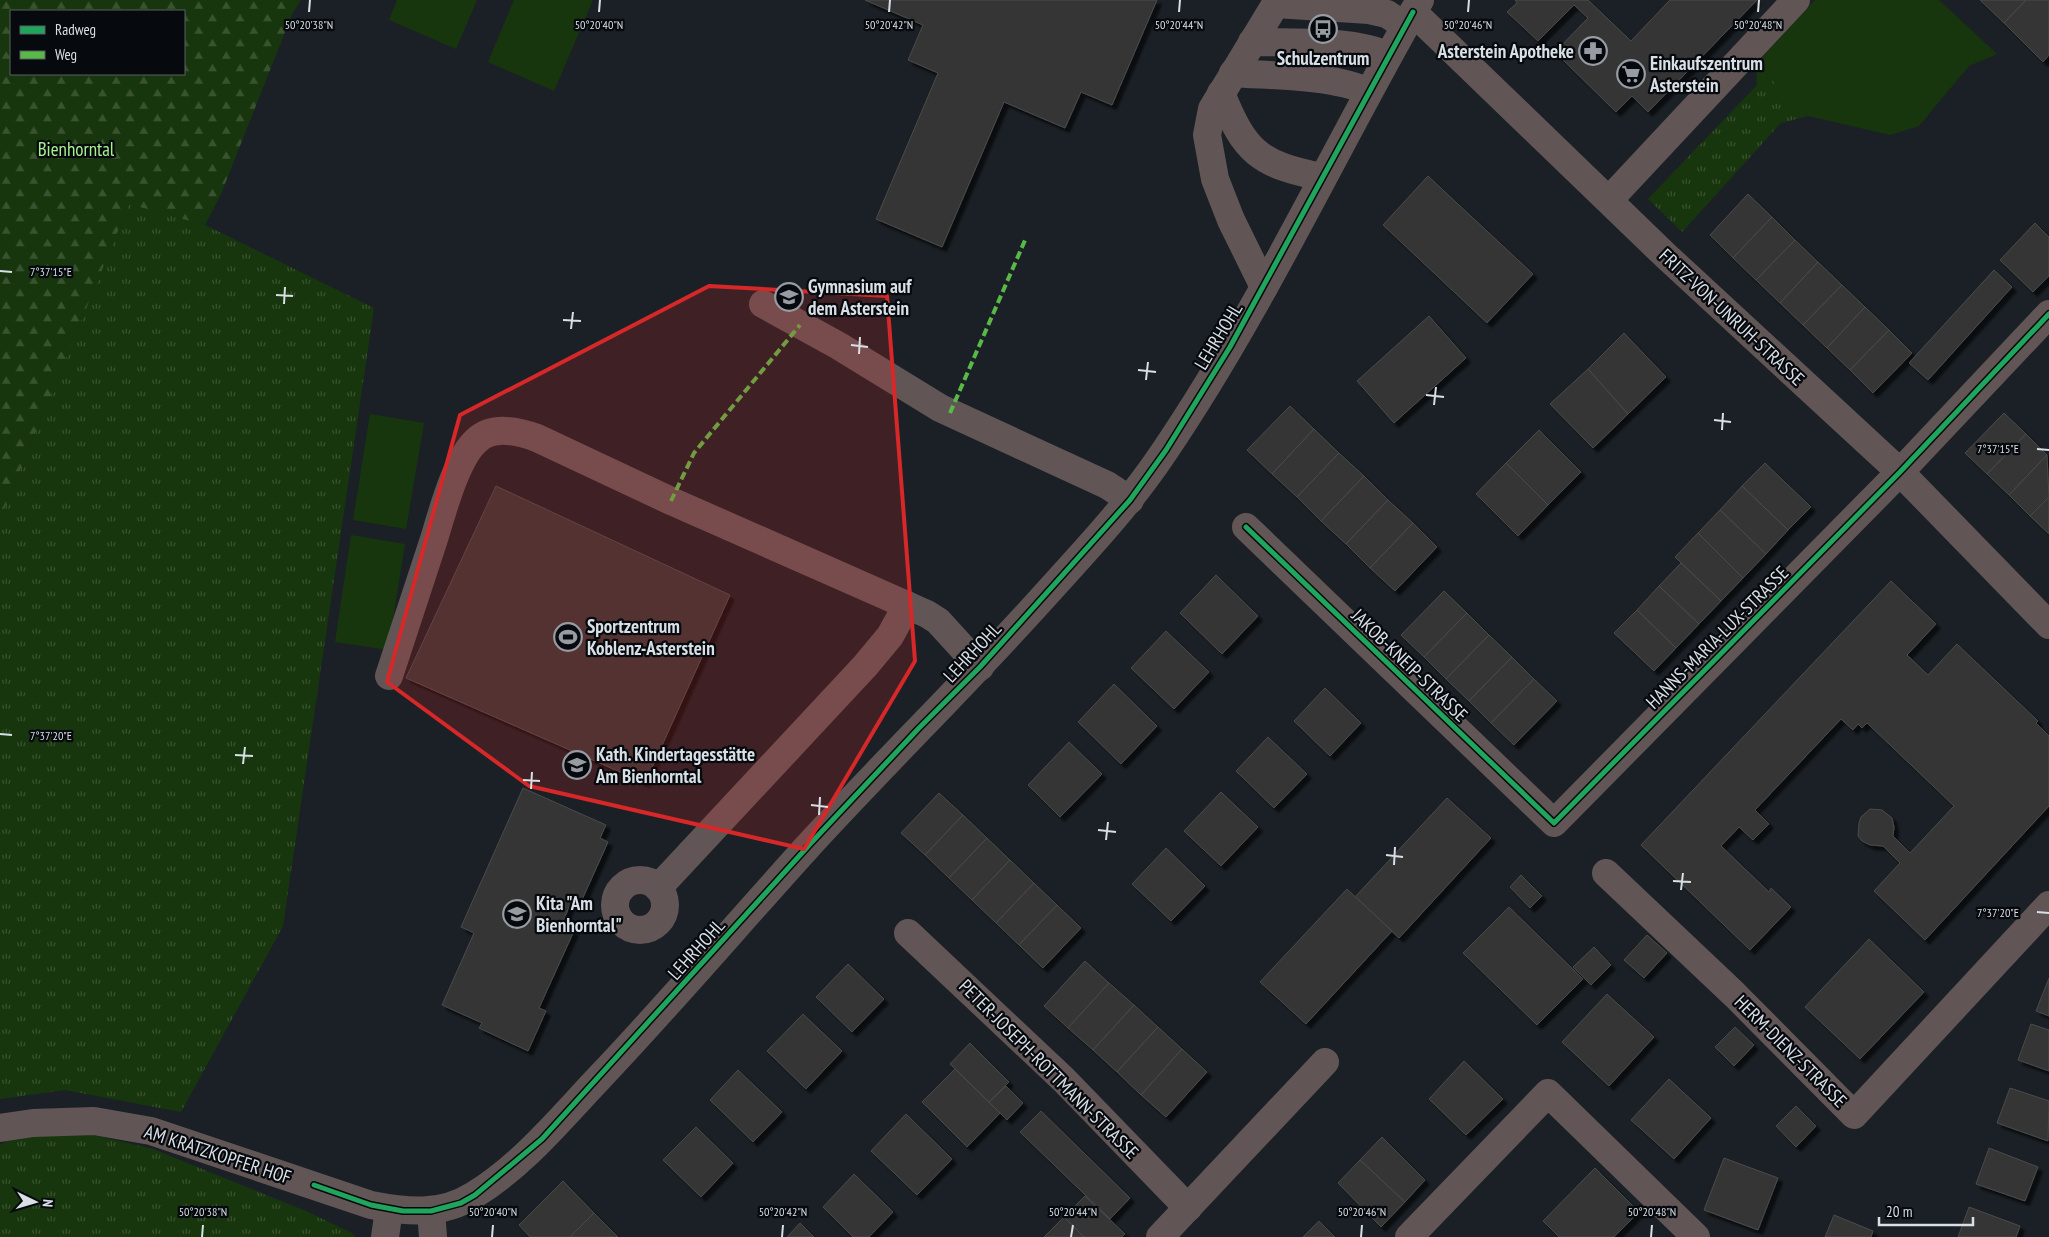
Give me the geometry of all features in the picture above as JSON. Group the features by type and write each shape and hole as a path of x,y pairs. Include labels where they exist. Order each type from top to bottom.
{"street":[{"path":"1609,200 1796,0"},
{"path":"1264,287 1231,220 1210,161 1207,145 1208,121 1227,83 1277,2"},
{"name":"FRITZ-VON-UNRUH-STRASSE","path":"1277,2 1369,10 1387,14 1413,12 1741,327 1900,472 2049,625"},
{"name":"LEHRHOHL","path":"432,1224 475,1195 542,1139 811,843 919,728 980,667 1130,500 1166,450 1230,347 1413,12"},
{"path":"1252,42 1354,46 1388,56"},
{"path":"1227,83 1333,81 1350,84 1368,92"},
{"path":"1227,83 1240,135 1256,153 1280,166 1322,177"},
{"path":"763,304 839,346 940,408 1107,486 1130,500"},
{"name":"HANNS-MARIA-LUX-STRASSE","path":"1554,823 1900,472 2049,314"},
{"path":"389,676 446,500 465,457 476,441 489,434 504,430 521,432 537,438 671,501 907,605 938,621 980,667"},
{"name":"JAKOB-KNEIP-STRASSE","path":"1246,527 1554,823"},
{"path":"658,888 865,666 890,636 907,605"},
{"name":"HERM-DIENZ-STRASSE","path":"1606,873 1735,995 1854,1115 2049,906"},
{"name":"PETER-JOSEPH-ROTTMANN-STRASSE","path":"908,933 1064,1080 1188,1208"},
{"path":"1160,1237 1325,1062"},
{"path":"1409,1237 1548,1092 1682,1232"},
{"name":"AM KRATZKOPFER HOF","path":"0,1128 48,1122 94,1121 151,1130 351,1199 403,1211 432,1224"},
{"path":"385,1237 389,1209"}],"highlighted area":[{"path":"709,286 887,296 915,661 804,849 529,786 387,682 460,415"}],"green space":[{"name":"Bienhorntal","path":"0,0 301,0 293,12 221,194 205,225 129,204 0,519"},
{"path":"397,0 477,0 456,49 389,20"},
{"path":"514,0 593,0 554,91 488,62"},
{"path":"1815,0 1939,0 1997,54 1969,66 1919,126 1890,135 1808,116 1756,64"},
{"path":"1756,64 1808,116 1781,123 1682,232 1648,199 1757,85"},
{"path":"129,203 205,225 374,308 283,926 181,1112 65,1090 0,1099 0,519"},
{"path":"370,414 424,423 406,529 353,520"},
{"path":"351,535 405,544 388,650 335,642"},
{"path":"85,1133 153,1149 306,1211 352,1233 355,1237 0,1237 0,1145 11,1139"}],"building":[{"path":"865,0 1157,0 1112,105 1081,92 1065,128 1004,102 942,247 876,219 938,73 908,60 923,25"},
{"name":"Einkaufszentrum Asterstein","path":"1515,0 1588,0 1631,41 1670,0 1757,0 1648,112 1632,96 1616,112 1555,52 1588,18 1574,5 1538,41 1507,12 1517,3"},
{"path":"1980,0 2026,0 2004,23"},
{"path":"2026,0 2049,0 2049,55 2043,62 2004,23"},
{"path":"1428,176 1533,274 1487,323 1383,225"},
{"path":"1748,194 1772,217 1733,258 1710,235"},
{"path":"1772,217 1795,240 1756,280 1733,258"},
{"path":"2035,223 2049,237 2049,276 2033,292 2000,260"},
{"path":"1795,240 1818,262 1780,303 1756,280"},
{"path":"1818,262 1842,285 1803,325 1780,303"},
{"path":"1994,270 2012,287 1928,380 1909,363"},
{"path":"1842,285 1865,307 1827,348 1803,325"},
{"path":"1865,307 1889,330 1850,370 1827,348"},
{"path":"1429,316 1466,358 1394,423 1357,381"},
{"path":"1889,330 1912,353 1873,393 1850,370"},
{"path":"1624,333 1666,377 1628,414 1588,369"},
{"path":"1588,369 1628,414 1593,448 1550,404"},
{"path":"1290,406 1314,429 1272,474 1247,450"},
{"path":"2004,413 2026,434 1987,474 1965,453"},
{"path":"1314,429 1339,453 1297,497 1272,474"},
{"path":"1539,430 1581,472 1548,505 1506,463"},
{"path":"2026,434 2047,455 2009,495 1987,474"},
{"path":"1339,453 1364,476 1321,521 1297,497"},
{"path":"2047,455 2049,497 2030,516 2009,495"},
{"path":"1506,463 1548,505 1518,536 1476,494"},
{"path":"1765,463 1811,507 1788,530 1742,486"},
{"path":"1364,476 1388,500 1346,544 1321,521"},
{"name":"Sportzentrum Koblenz-Asterstein","path":"496,486 730,595 645,783 406,678"},
{"path":"1742,486 1788,530 1766,554 1720,510"},
{"path":"2049,497 2049,534 2030,516"},
{"path":"1388,500 1413,523 1370,568 1346,544"},
{"path":"1720,510 1766,554 1743,578 1698,533"},
{"path":"1413,523 1437,547 1395,591 1370,568"},
{"path":"1698,533 1743,578 1721,601 1675,557"},
{"path":"1681,563 1721,601 1699,624 1659,586"},
{"path":"1216,575 1258,616 1222,654 1180,613"},
{"path":"1891,581 1936,624 1907,655 1928,675 1957,644 2038,721 2036,723 2049,736 2049,806 1925,940 1874,891 1900,863 1883,846 1870,845 1862,841 1858,836 1859,823 1861,817 1870,809 1882,810 1892,818 1893,836 1910,853 1954,806 1867,723 1862,728 1858,724 1853,730 1841,719 1755,810 1769,824 1753,840 1739,827 1721,846 1769,892 1771,888 1791,907 1750,950 1641,845"},
{"path":"1659,586 1699,624 1676,648 1637,610"},
{"path":"1444,591 1467,613 1424,657 1401,635"},
{"path":"1637,610 1676,648 1654,671 1614,633"},
{"path":"1467,613 1489,635 1446,679 1424,657"},
{"path":"1166,631 1209,672 1174,709 1131,668"},
{"path":"1489,635 1512,657 1469,701 1446,679"},
{"path":"1512,657 1534,679 1491,723 1469,701"},
{"path":"1534,679 1557,701 1514,745 1491,723"},
{"path":"1114,684 1157,726 1121,764 1078,722"},
{"path":"1325,688 1361,723 1330,756 1294,721"},
{"path":"1268,737 1307,774 1274,808 1236,771"},
{"path":"1069,742 1102,774 1060,817 1028,785"},
{"name":"Kita \"Am Bienhorntal\"","path":"523,788 606,825 600,838 608,842 581,902 573,898 561,926 574,931 539,1008 546,1011 528,1051 479,1028 482,1023 442,1005 474,933 461,927"},
{"path":"1221,792 1258,827 1221,866 1184,831"},
{"path":"939,793 963,815 925,855 901,833"},
{"path":"1447,798 1491,838 1399,938 1355,897"},
{"path":"963,815 987,838 949,878 925,855"},
{"path":"987,838 1010,860 972,900 949,878"},
{"path":"1166,848 1205,886 1171,921 1132,884"},
{"path":"1010,860 1034,883 996,923 972,900"},
{"path":"1521,875 1542,896 1530,908 1510,887"},
{"path":"1034,883 1057,905 1019,945 996,923"},
{"path":"1347,889 1392,931 1306,1024 1260,982"},
{"path":"1057,905 1081,928 1043,968 1019,945"},
{"path":"1509,907 1583,979 1537,1025 1463,953"},
{"path":"1647,935 1667,953 1644,978 1624,960"},
{"path":"1869,939 1924,992 1860,1059 1805,1007"},
{"path":"1594,947 1611,965 1591,985 1573,967"},
{"path":"1085,961 1109,983 1068,1028 1044,1006"},
{"path":"848,964 884,999 852,1032 816,997"},
{"path":"2049,978 2049,1016 2036,1011"},
{"path":"1109,983 1134,1005 1093,1050 1068,1028"},
{"path":"1607,994 1654,1037 1609,1086 1562,1042"},
{"path":"1134,1005 1158,1027 1117,1072 1093,1050"},
{"path":"803,1014 842,1051 806,1089 767,1051"},
{"path":"2031,1024 2049,1030 2049,1071 2018,1060"},
{"path":"1158,1027 1182,1049 1141,1095 1117,1072"},
{"path":"1735,1027 1754,1045 1734,1066 1715,1047"},
{"path":"970,1043 1009,1082 989,1102 950,1064"},
{"path":"1182,1049 1207,1072 1166,1117 1141,1095"},
{"path":"1464,1061 1503,1099 1466,1135 1429,1099"},
{"path":"955,1069 1000,1113 967,1147 922,1102"},
{"path":"738,1070 782,1112 753,1142 710,1100"},
{"path":"1669,1079 1711,1118 1674,1159 1631,1120"},
{"path":"1006,1086 1023,1103 1007,1120 989,1102"},
{"path":"2010,1088 2049,1101 2048,1141 1997,1123"},
{"path":"1796,1106 1816,1126 1796,1147 1776,1126"},
{"path":"1041,1111 1130,1198 1110,1219 1020,1132"},
{"path":"906,1114 952,1159 917,1195 871,1151"},
{"path":"696,1127 733,1163 701,1197 663,1160"},
{"path":"1382,1137 1425,1180 1405,1202 1360,1160"},
{"path":"1989,1148 2038,1167 2025,1201 1976,1184"},
{"path":"1724,1158 1778,1178 1758,1230 1704,1210"},
{"path":"1360,1160 1405,1202 1381,1227 1338,1183"},
{"path":"1595,1168 1639,1212 1614,1237 1559,1237 1543,1221"},
{"path":"854,1174 893,1212 869,1237 853,1237 823,1207"},
{"path":"563,1181 594,1213 570,1237 530,1237 519,1225"},
{"path":"1085,1196 1125,1234 1122,1237 1084,1237 1064,1217"},
{"path":"1969,1207 2020,1226 2016,1237 1958,1237"},
{"path":"594,1213 618,1237 570,1237"},
{"path":"1834,1215 1873,1231 1871,1237 1825,1237"},
{"path":"1064,1217 1084,1237 1044,1237"},
{"path":"1319,1221 1335,1237 1303,1237"},
{"path":"800,1223 814,1237 787,1237"}],"marked path":[{"path":"950,413 1026,238"},
{"path":"671,501 694,453 800,325"}],"cycle path":[{"path":"314,1185 371,1205 403,1211 431,1211 461,1203 475,1195 542,1139 811,843 919,728 980,667 1130,500 1166,450 1230,347 1413,12"},
{"path":"1246,527 1554,823 1900,472 2049,314"}],"place":[{"name":"Schulzentrum","path":"1323,29"},
{"name":"Asterstein Apotheke","path":"1593,51"},
{"name":"Einkaufszentrum Asterstein","path":"1631,74"},
{"name":"Gymnasium auf dem Asterstein","path":"789,297"},
{"name":"Sportzentrum Koblenz-Asterstein","path":"568,637"},
{"name":"Kath. Kindertagesstätte Am Bienhorntal","path":"577,765"},
{"name":"Kita \"Am Bienhorntal\"","path":"517,914"}]}
